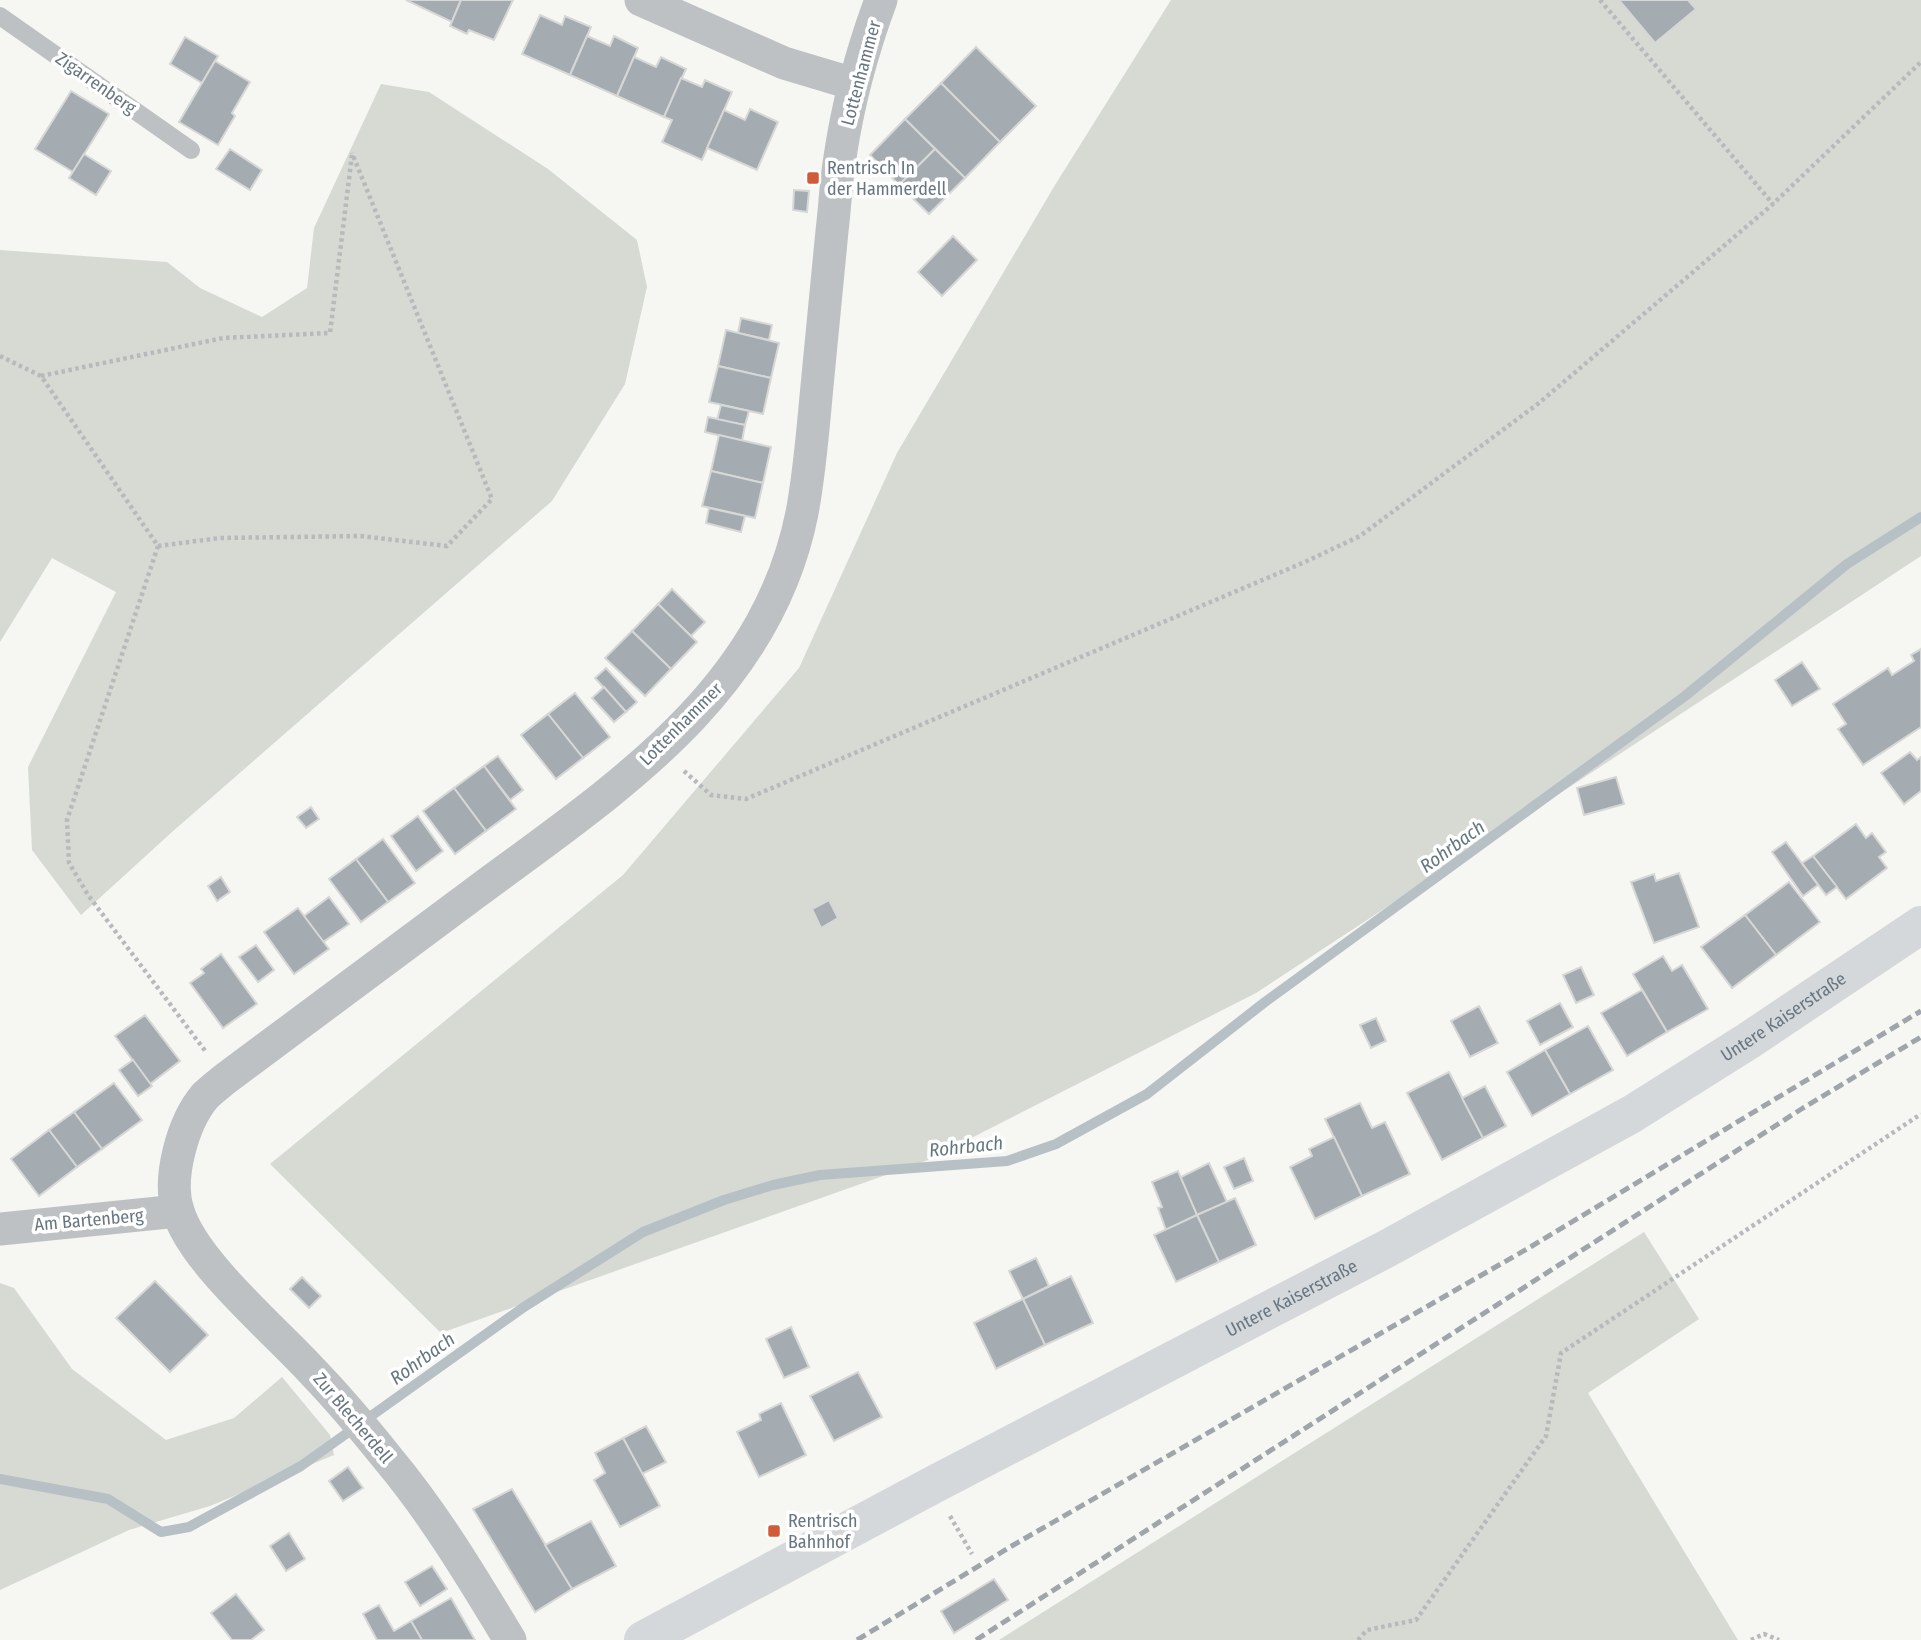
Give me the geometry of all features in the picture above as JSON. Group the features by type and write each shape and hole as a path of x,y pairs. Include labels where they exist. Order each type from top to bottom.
{"main road":[{"name":"Untere Kaiserstraße","path":"643,1640 931,1486 1388,1248 1620,1121 1748,1041 1921,925"}],"street":[{"path":"641,0 784,63 854,84"},
{"name":"Lottenhammer","path":"178,1211 175,1190 178,1154 189,1124 205,1097 225,1079 569,823 660,750 708,701 732,672 751,641 785,572 801,516 810,458 839,158 854,84 881,0"},
{"name":"Am Bartenberg","path":"0,1229 178,1211"},
{"name":"Zur Blecherdell","path":"178,1211 195,1244 216,1271 314,1373 391,1462 437,1525 510,1640"}],"lane":[{"name":"Zigarrenberg","path":"0,16 191,150"}],"path":[{"path":"1600,0 1773,204"},
{"path":"660,750 710,795 746,799 1293,568 1360,536 1539,403 1773,204 1921,62"},
{"path":"41,376 223,338 330,333 352,153 492,499 447,545 360,536 220,538 158,546"},
{"path":"0,356 41,376 158,546"},
{"path":"158,546 67,820 69,863 88,895 225,1079"},
{"path":"1358,1640 1367,1630 1416,1620 1424,1609 1546,1436 1562,1353 1921,1114"},
{"path":"1751,1640 1764,1634 1779,1640"}],"shaded area":[{"path":"1171,0 1921,0 1921,556 1256,993 928,1160 441,1333 270,1164 623,875 799,668 897,453 1055,185"},
{"path":"381,84 429,92 548,169 637,240 647,287 625,384 552,501 172,832 81,915 32,850 28,767 116,592 52,558 0,642 0,250 167,262 200,288 262,317 307,288 314,228"},
{"path":"1644,1232 1699,1319 1588,1393 1738,1640 999,1640"},
{"path":"0,1283 14,1288 72,1369 166,1440 234,1418 282,1377 330,1435 334,1455 210,1506 129,1530 0,1590"}],"building":[{"path":"406,0 461,0 452,22"},
{"path":"461,0 513,0 494,40 469,30 467,34 450,26"},
{"path":"1619,0 1688,0 1696,9 1655,43"},
{"path":"540,15 562,25 565,16 591,27 570,75 522,54"},
{"path":"587,36 610,46 614,36 638,48 617,96 570,75"},
{"path":"185,37 218,56 202,83 170,64"},
{"path":"976,47 1036,106 1000,142 941,83"},
{"path":"634,57 656,67 661,57 686,69 664,117 617,96"},
{"path":"215,61 250,82 218,145 179,122"},
{"path":"681,78 702,87 705,80 732,92 702,160 662,142 672,120 664,117"},
{"path":"941,83 1000,142 965,178 905,119"},
{"path":"71,91 109,114 73,172 35,149"},
{"path":"750,109 778,122 757,170 707,148 724,110 745,120"},
{"path":"905,119 935,149 899,185 870,155"},
{"path":"230,149 262,170 250,190 216,169"},
{"path":"935,149 965,178 929,214 899,185"},
{"path":"84,154 111,171 96,195 69,178"},
{"path":"794,190 809,191 807,212 793,210"},
{"path":"953,236 977,260 942,296 918,272"},
{"path":"741,318 772,325 769,340 738,333"},
{"path":"726,330 779,343 771,378 718,366"},
{"path":"718,366 771,378 763,414 709,402"},
{"path":"721,405 749,411 745,425 717,420"},
{"path":"708,417 745,425 742,441 705,432"},
{"path":"719,435 771,447 763,483 711,471"},
{"path":"711,471 763,483 755,518 702,506"},
{"path":"709,508 745,516 741,532 706,523"},
{"path":"672,589 705,622 691,636 658,604"},
{"path":"658,604 697,642 671,669 632,631"},
{"path":"632,631 671,669 645,696 605,658"},
{"path":"1921,649 1921,727 1863,765 1838,729 1846,724 1833,704 1888,668 1892,675 1914,661 1911,655"},
{"path":"1802,662 1820,689 1792,706 1775,680"},
{"path":"606,668 637,702 626,712 595,678"},
{"path":"604,687 626,712 614,722 592,698"},
{"path":"575,693 610,737 583,758 548,714"},
{"path":"548,714 583,758 556,779 521,735"},
{"path":"1910,752 1917,760 1921,757 1921,791 1904,804 1881,773"},
{"path":"498,756 523,790 510,800 484,766"},
{"path":"484,766 516,809 486,831 454,788"},
{"path":"1616,777 1624,804 1584,815 1577,788"},
{"path":"454,788 486,831 455,854 423,811"},
{"path":"311,807 319,819 306,828 297,817"},
{"path":"418,816 443,851 416,871 391,836"},
{"path":"1856,824 1866,838 1872,833 1886,852 1879,857 1887,868 1846,899 1813,856"},
{"path":"383,839 415,883 388,902 356,859"},
{"path":"1786,842 1818,885 1803,896 1772,852"},
{"path":"1813,856 1837,887 1826,895 1802,863"},
{"path":"356,859 388,902 361,922 329,879"},
{"path":"1679,873 1699,927 1654,943 1631,882 1654,874 1656,881"},
{"path":"221,877 230,892 217,901 208,886"},
{"path":"1789,882 1820,922 1776,955 1745,915"},
{"path":"329,897 349,924 323,942 304,916"},
{"path":"829,900 838,918 821,928 812,909"},
{"path":"298,908 329,949 294,974 264,932"},
{"path":"1745,915 1776,955 1732,988 1701,947"},
{"path":"256,945 274,970 258,982 239,957"},
{"path":"221,954 257,1004 223,1028 190,983 204,973 201,969"},
{"path":"1663,956 1672,971 1682,965 1708,1009 1667,1032 1633,974"},
{"path":"1581,967 1594,995 1576,1003 1563,975"},
{"path":"1642,990 1667,1032 1627,1056 1601,1013"},
{"path":"1560,1003 1573,1027 1540,1045 1527,1021"},
{"path":"1479,1006 1498,1043 1470,1057 1451,1021"},
{"path":"145,1015 180,1061 150,1084 115,1036"},
{"path":"1376,1018 1386,1041 1371,1048 1360,1025"},
{"path":"1588,1026 1613,1070 1570,1094 1545,1050"},
{"path":"1545,1050 1570,1094 1532,1116 1507,1072"},
{"path":"133,1060 152,1086 138,1096 119,1070"},
{"path":"1449,1072 1483,1138 1442,1160 1407,1093"},
{"path":"114,1083 142,1120 102,1149 74,1112"},
{"path":"1485,1086 1506,1126 1483,1138 1462,1098"},
{"path":"1360,1103 1372,1128 1385,1122 1410,1174 1362,1196 1325,1119"},
{"path":"74,1112 102,1149 77,1167 49,1130"},
{"path":"49,1130 77,1167 39,1196 11,1159"},
{"path":"1334,1137 1362,1196 1315,1219 1290,1167 1312,1156 1309,1149"},
{"path":"1244,1158 1253,1181 1234,1189 1224,1167"},
{"path":"1209,1163 1227,1202 1197,1215 1179,1178"},
{"path":"1178,1171 1197,1215 1166,1230 1158,1208 1162,1207 1152,1182"},
{"path":"1235,1198 1256,1245 1219,1262 1197,1215"},
{"path":"1197,1215 1219,1262 1176,1282 1154,1235"},
{"path":"1036,1258 1049,1286 1023,1299 1009,1271"},
{"path":"1071,1276 1093,1323 1045,1345 1023,1299"},
{"path":"302,1277 321,1296 309,1308 290,1289"},
{"path":"155,1281 208,1335 170,1372 116,1318"},
{"path":"1023,1299 1045,1345 996,1369 974,1323"},
{"path":"791,1327 809,1367 784,1378 766,1339"},
{"path":"858,1372 882,1417 834,1441 810,1396"},
{"path":"781,1403 806,1455 759,1477 737,1432 761,1420 759,1414"},
{"path":"646,1426 666,1462 642,1474 623,1438"},
{"path":"623,1438 660,1506 620,1527 594,1480 605,1473 595,1453"},
{"path":"348,1467 363,1488 343,1501 329,1481"},
{"path":"512,1489 572,1589 535,1612 473,1509"},
{"path":"591,1521 616,1566 572,1589 545,1545"},
{"path":"289,1533 305,1559 286,1571 270,1546"},
{"path":"432,1566 447,1589 420,1606 405,1582"},
{"path":"994,1579 1008,1600 954,1633 941,1611"},
{"path":"236,1594 264,1630 251,1640 232,1640 211,1613"},
{"path":"451,1598 475,1640 422,1640 411,1621"},
{"path":"379,1605 394,1631 411,1621 422,1640 377,1640 363,1614"}],"waterway":[{"name":"Rohrbach","path":"0,1479 108,1499 161,1532 189,1527 301,1466 524,1307 643,1232 724,1200 773,1185 820,1175 1007,1161 1056,1144 1147,1094 1265,1002 1685,696 1847,564 1921,517"}],"railway":[{"path":"857,1640 1010,1547 1532,1246 1921,1011"},
{"path":"976,1640 1803,1108 1921,1037"}],"place":[{"name":"Rentrisch In der Hammerdell","path":"813,178"},
{"name":"Rentrisch Bahnhof","path":"774,1531"}]}
